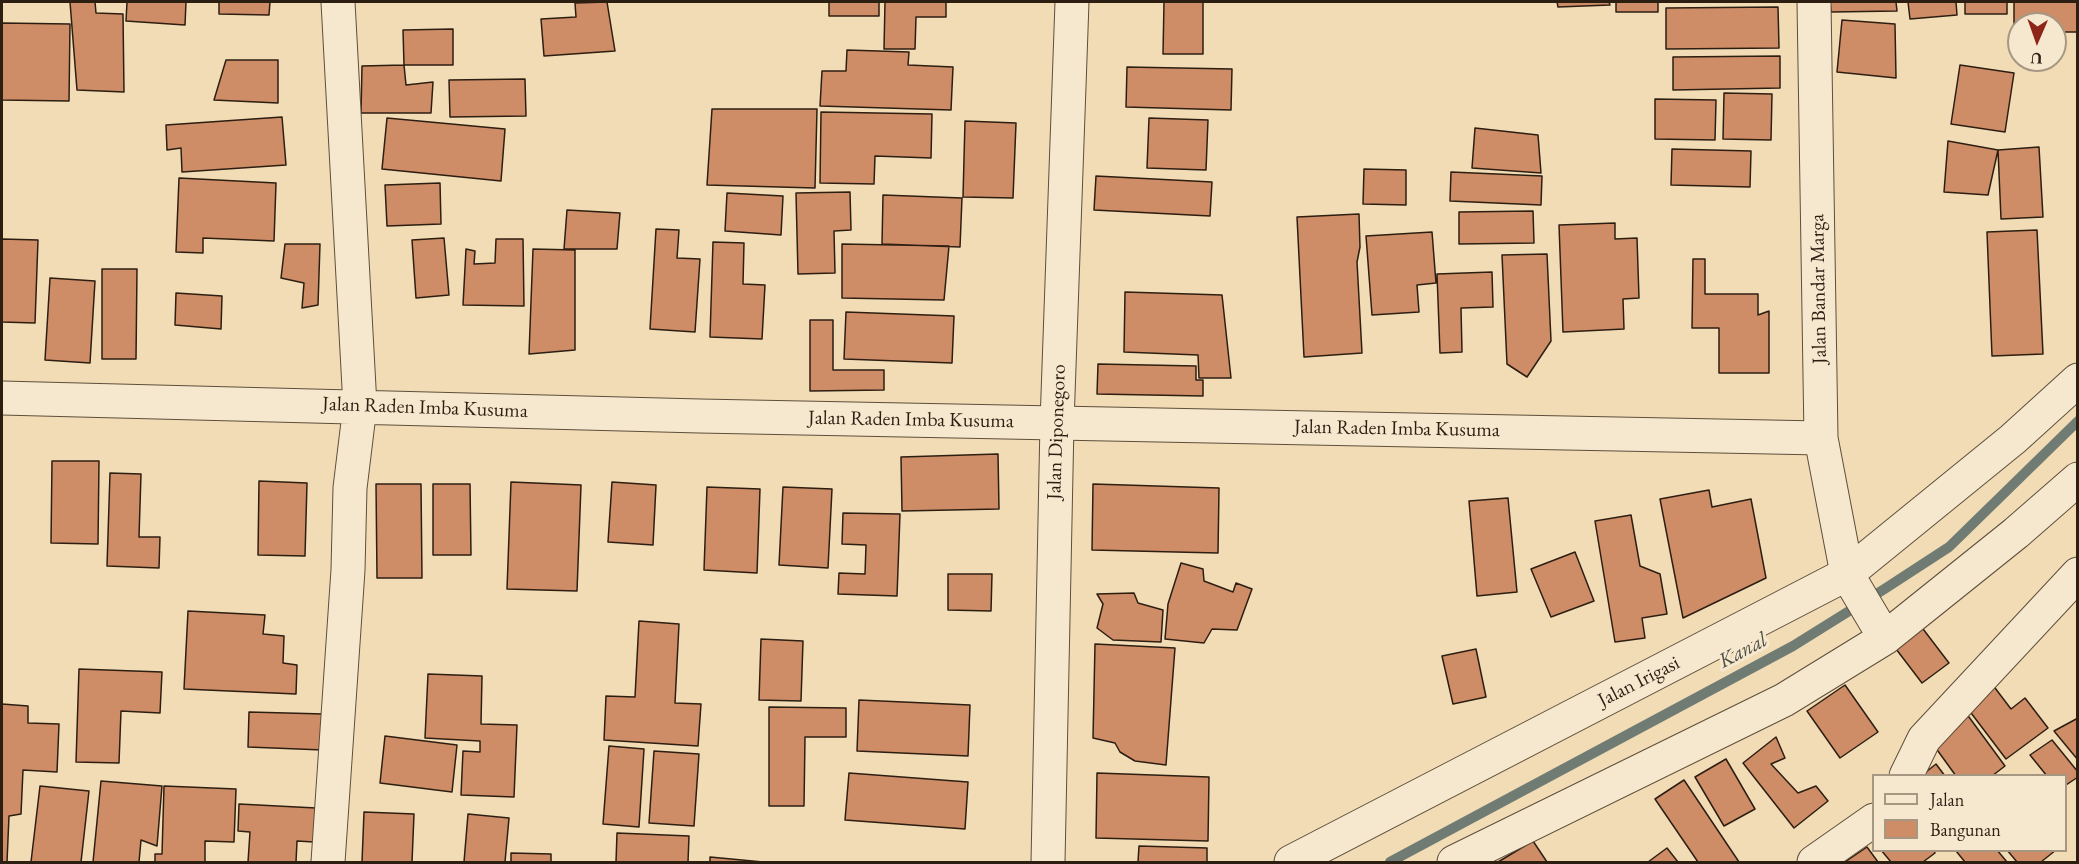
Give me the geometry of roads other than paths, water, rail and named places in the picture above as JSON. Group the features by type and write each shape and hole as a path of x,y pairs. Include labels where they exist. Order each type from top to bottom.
{"street":[{"path":"328,862 348,570 350,488 360,406 338,2"},
{"name":"Jalan Diponegoro","path":"1048,862 1057,423 1072,2"},
{"name":"Jalan Bandar Marga","path":"1814,2 1821,438 1850,578 1883,635"},
{"name":"Jalan Irigasi","path":"1291,862 1850,578 2013,439 2078,380"},
{"name":"Jalan Raden Imba Kusuma","path":"2,398 1057,423 1821,438"},
{"path":"1454,862 1784,700 1883,635 2016,534 2078,479"},
{"path":"1907,774 1924,739 2078,574"},
{"path":"1814,862 1872,821"}],"waterway":[{"name":"Kanal","path":"1390,862 1793,646 1886,588 1949,547 2078,421"}]}
